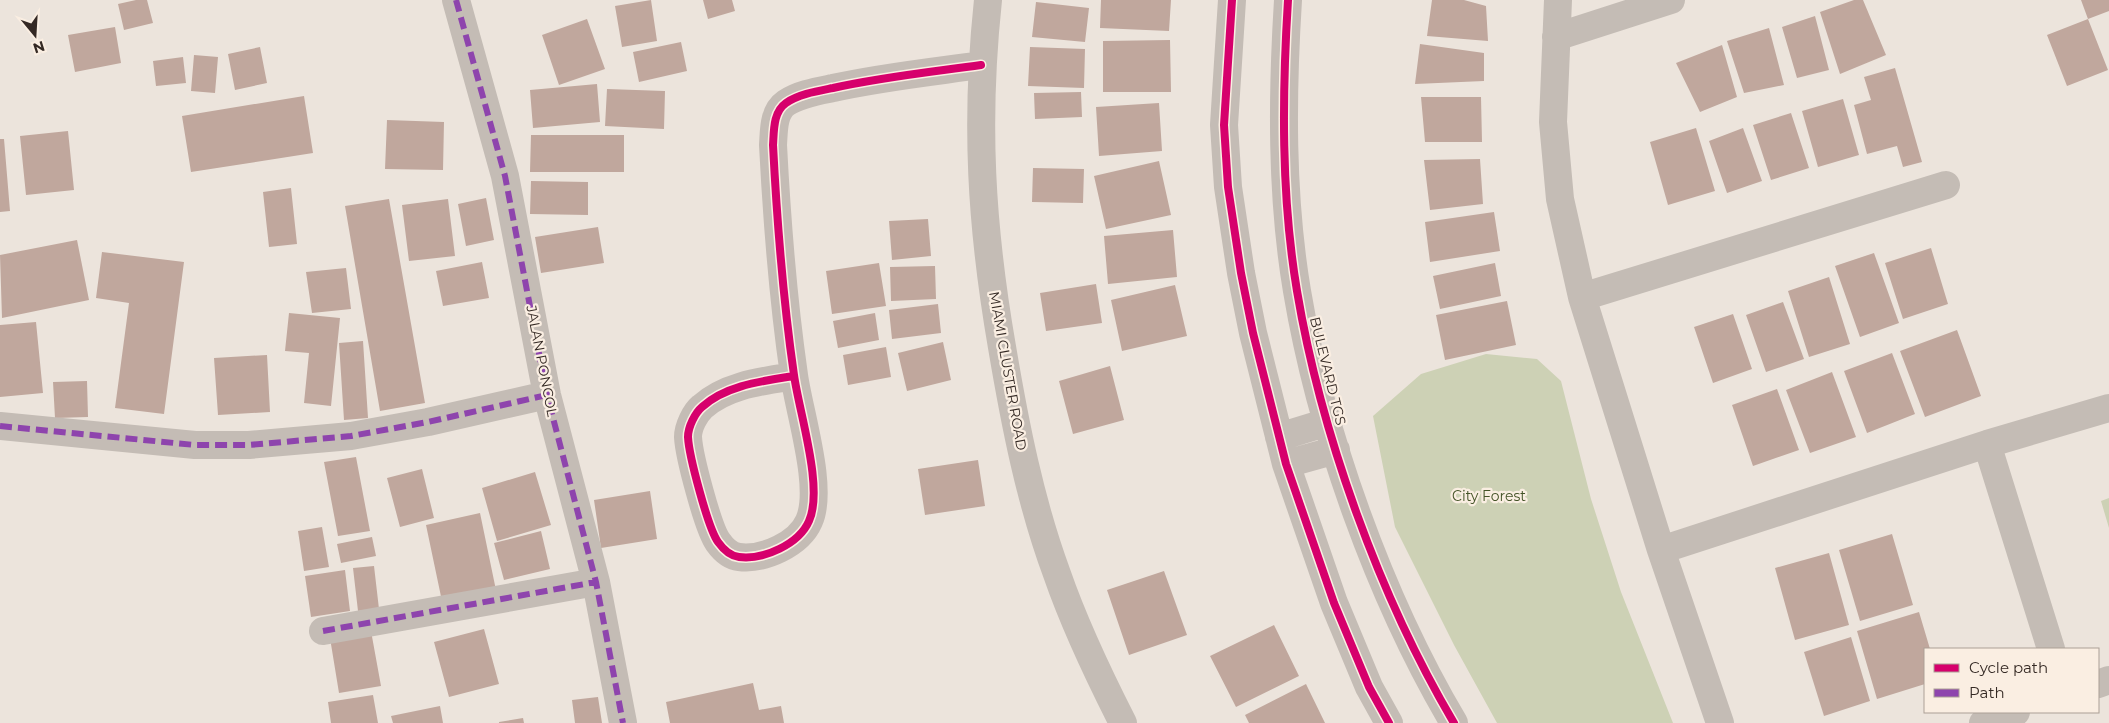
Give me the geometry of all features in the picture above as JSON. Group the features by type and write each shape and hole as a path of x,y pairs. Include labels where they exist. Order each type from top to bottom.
{"street":[{"name":"JALAN PONCOL","path":"456,0 505,176 547,394 596,582 623,723"},
{"name":"MIAMI CLUSTER ROAD","path":"988,0 981,65 980,132 987,251 1015,421 1042,530 1056,573 1089,654 1123,723"},
{"path":"1232,0 1224,125 1228,187 1241,273 1253,333 1286,464 1334,603 1369,687 1389,723"},
{"name":"BULEVARD TGS","path":"1288,0 1284,61 1284,132 1296,289 1308,352 1336,450 1372,554 1418,654 1454,723"},
{"path":"1558,0 1553,122 1560,189 1582,297 1661,550 1720,723"},
{"path":"1556,37 1671,0"},
{"path":"794,376 748,384 728,392 701,407 692,420 688,436 711,524 717,541 726,551 736,557 761,554 783,547 802,533 810,521 814,502 811,469 794,376 781,268 775,177 774,127 777,113 785,104 816,92 863,82 981,65"},
{"path":"1582,297 1946,185"},
{"path":"0,426 196,445 249,445 299,442 360,434 428,422 547,394"},
{"path":"1661,550 1987,444 2109,408"},
{"path":"1279,437 1328,422"},
{"path":"1987,444 2051,648"},
{"path":"1286,464 1336,450"},
{"path":"323,631 596,582"},
{"path":"1983,723 2013,713"}],"green space":[{"name":"City Forest","path":"1486,354 1537,359 1561,381 1591,499 1621,592 1673,723 1497,723 1454,645 1395,527 1373,416 1421,374"},
{"path":"2109,498 2109,528 2101,501"}],"building":[{"path":"136,0 147,0 153,23 124,30 118,4"},
{"path":"651,0 657,41 622,47 615,6"},
{"path":"703,0 732,0 735,11 708,19"},
{"path":"1101,0 1171,0 1169,31 1100,28"},
{"path":"1432,0 1464,0 1486,6 1488,41 1427,36"},
{"path":"1854,0 1863,0 1886,55 1840,74 1820,12"},
{"path":"2081,0 2109,0 2109,11 2088,19"},
{"path":"1036,2 1089,8 1085,42 1032,37"},
{"path":"1815,16 1829,70 1797,78 1782,27"},
{"path":"587,19 605,69 559,85 542,35"},
{"path":"2088,19 2108,70 2067,86 2047,35"},
{"path":"115,27 121,63 75,72 68,35"},
{"path":"1769,28 1784,85 1744,93 1727,41"},
{"path":"1170,40 1171,92 1103,92 1103,41"},
{"path":"681,42 687,71 639,82 633,52"},
{"path":"1420,44 1484,53 1484,81 1415,84"},
{"path":"1722,45 1737,97 1700,112 1676,63"},
{"path":"260,47 267,83 235,90 228,54"},
{"path":"1030,47 1085,49 1084,88 1028,86"},
{"path":"194,55 218,57 215,93 191,91"},
{"path":"183,57 186,83 156,86 153,61"},
{"path":"1895,68 1922,162 1903,167 1897,146 1867,154 1854,105 1871,100 1864,77"},
{"path":"597,84 600,122 533,128 530,90"},
{"path":"607,89 665,91 664,129 605,126"},
{"path":"1081,92 1082,117 1035,119 1034,93"},
{"path":"304,96 313,153 191,172 182,116"},
{"path":"1421,97 1481,97 1482,142 1425,142"},
{"path":"1843,99 1859,155 1818,167 1802,111"},
{"path":"1159,103 1162,151 1099,156 1096,107"},
{"path":"1791,113 1809,168 1771,180 1753,125"},
{"path":"387,120 444,122 443,170 385,169"},
{"path":"1696,128 1715,191 1668,205 1650,142"},
{"path":"1743,128 1762,181 1727,193 1709,141"},
{"path":"68,131 74,190 26,195 20,136"},
{"path":"531,135 624,135 624,172 530,172"},
{"path":"0,139 4,139 10,211 0,212"},
{"path":"1480,159 1483,204 1430,210 1424,160"},
{"path":"1159,161 1171,215 1106,229 1094,176"},
{"path":"1033,168 1084,169 1083,203 1032,202"},
{"path":"531,181 588,182 588,215 530,214"},
{"path":"291,188 297,244 269,247 263,192"},
{"path":"486,198 494,240 466,246 458,204"},
{"path":"389,199 425,403 380,411 345,206"},
{"path":"448,199 455,256 409,261 402,205"},
{"path":"1494,212 1500,251 1430,262 1425,222"},
{"path":"928,219 931,256 892,260 889,221"},
{"path":"598,227 604,263 541,273 535,237"},
{"path":"1173,230 1177,277 1108,284 1104,236"},
{"path":"77,240 89,300 2,318 0,255"},
{"path":"1931,248 1948,304 1903,319 1885,263"},
{"path":"102,252 184,262 164,414 115,408 129,303 96,298"},
{"path":"1874,253 1899,323 1860,337 1835,266"},
{"path":"482,262 489,298 443,306 436,271"},
{"path":"879,263 886,306 832,314 826,271"},
{"path":"1495,263 1501,296 1440,309 1433,276"},
{"path":"935,266 936,299 891,301 890,267"},
{"path":"346,268 351,309 312,313 306,272"},
{"path":"1829,277 1850,344 1809,357 1788,291"},
{"path":"1096,284 1102,323 1046,331 1040,293"},
{"path":"1175,285 1187,336 1122,351 1111,300"},
{"path":"1507,301 1516,345 1445,360 1436,315"},
{"path":"1783,302 1804,359 1766,372 1746,315"},
{"path":"938,304 941,333 892,339 889,310"},
{"path":"289,313 340,318 331,406 304,403 309,353 285,351"},
{"path":"875,313 879,340 838,348 833,321"},
{"path":"1733,314 1752,369 1713,383 1694,327"},
{"path":"36,322 43,393 0,397 0,325"},
{"path":"1957,330 1981,396 1925,417 1900,351"},
{"path":"363,341 368,418 344,420 339,343"},
{"path":"943,342 951,380 907,391 898,353"},
{"path":"886,347 891,377 848,385 843,355"},
{"path":"1892,353 1915,414 1867,433 1844,371"},
{"path":"267,355 270,412 218,415 214,358"},
{"path":"1110,366 1124,420 1073,434 1059,381"},
{"path":"1832,372 1856,437 1810,453 1786,390"},
{"path":"87,381 88,417 55,418 53,382"},
{"path":"1777,389 1799,450 1753,466 1732,405"},
{"path":"356,457 370,531 338,536 324,462"},
{"path":"978,460 985,506 925,515 918,469"},
{"path":"422,469 434,518 400,527 387,478"},
{"path":"535,472 551,525 497,541 482,488"},
{"path":"650,491 657,539 601,548 594,500"},
{"path":"480,513 497,595 443,606 426,525"},
{"path":"322,527 329,567 304,571 298,531"},
{"path":"541,531 550,569 504,580 494,543"},
{"path":"1892,534 1913,605 1860,621 1839,550"},
{"path":"372,537 376,556 341,563 337,544"},
{"path":"1829,553 1849,625 1795,640 1775,568"},
{"path":"374,566 379,609 358,611 353,568"},
{"path":"345,570 350,611 311,617 305,576"},
{"path":"1164,571 1187,635 1129,655 1107,590"},
{"path":"1919,612 1930,648 1924,648 1924,684 1877,699 1857,631"},
{"path":"1274,625 1299,676 1236,707 1210,656"},
{"path":"484,629 499,684 449,697 434,642"},
{"path":"371,631 381,686 339,693 330,638"},
{"path":"1851,637 1870,701 1824,716 1804,652"},
{"path":"753,683 759,710 781,706 784,723 670,723 666,702"},
{"path":"1306,684 1325,723 1249,723 1245,715"},
{"path":"373,695 378,723 331,723 328,702"},
{"path":"598,697 602,723 575,723 572,700"},
{"path":"440,706 443,723 393,723 391,716"},
{"path":"523,718 524,723 499,723 499,722"}],"marked path":[{"path":"456,0 505,176 547,395 596,582 623,723"},
{"path":"0,426 195,445 249,445 351,436 428,422 547,395"},
{"path":"323,631 596,582"}],"cycle path":[{"path":"1232,0 1224,125 1228,187 1241,273 1253,333 1286,464 1334,603 1369,687 1389,723"},
{"path":"1288,0 1284,109 1288,219 1297,291 1308,345 1321,401 1338,458 1378,569 1427,674 1454,723"},
{"path":"794,376 745,385 722,394 699,410 689,429 689,446 709,522 720,545 727,552 739,557 759,556 780,549 789,543 804,529 809,521 813,507 812,470 794,375 781,260 773,145 776,117 786,103 803,95 851,84 981,65"}]}
